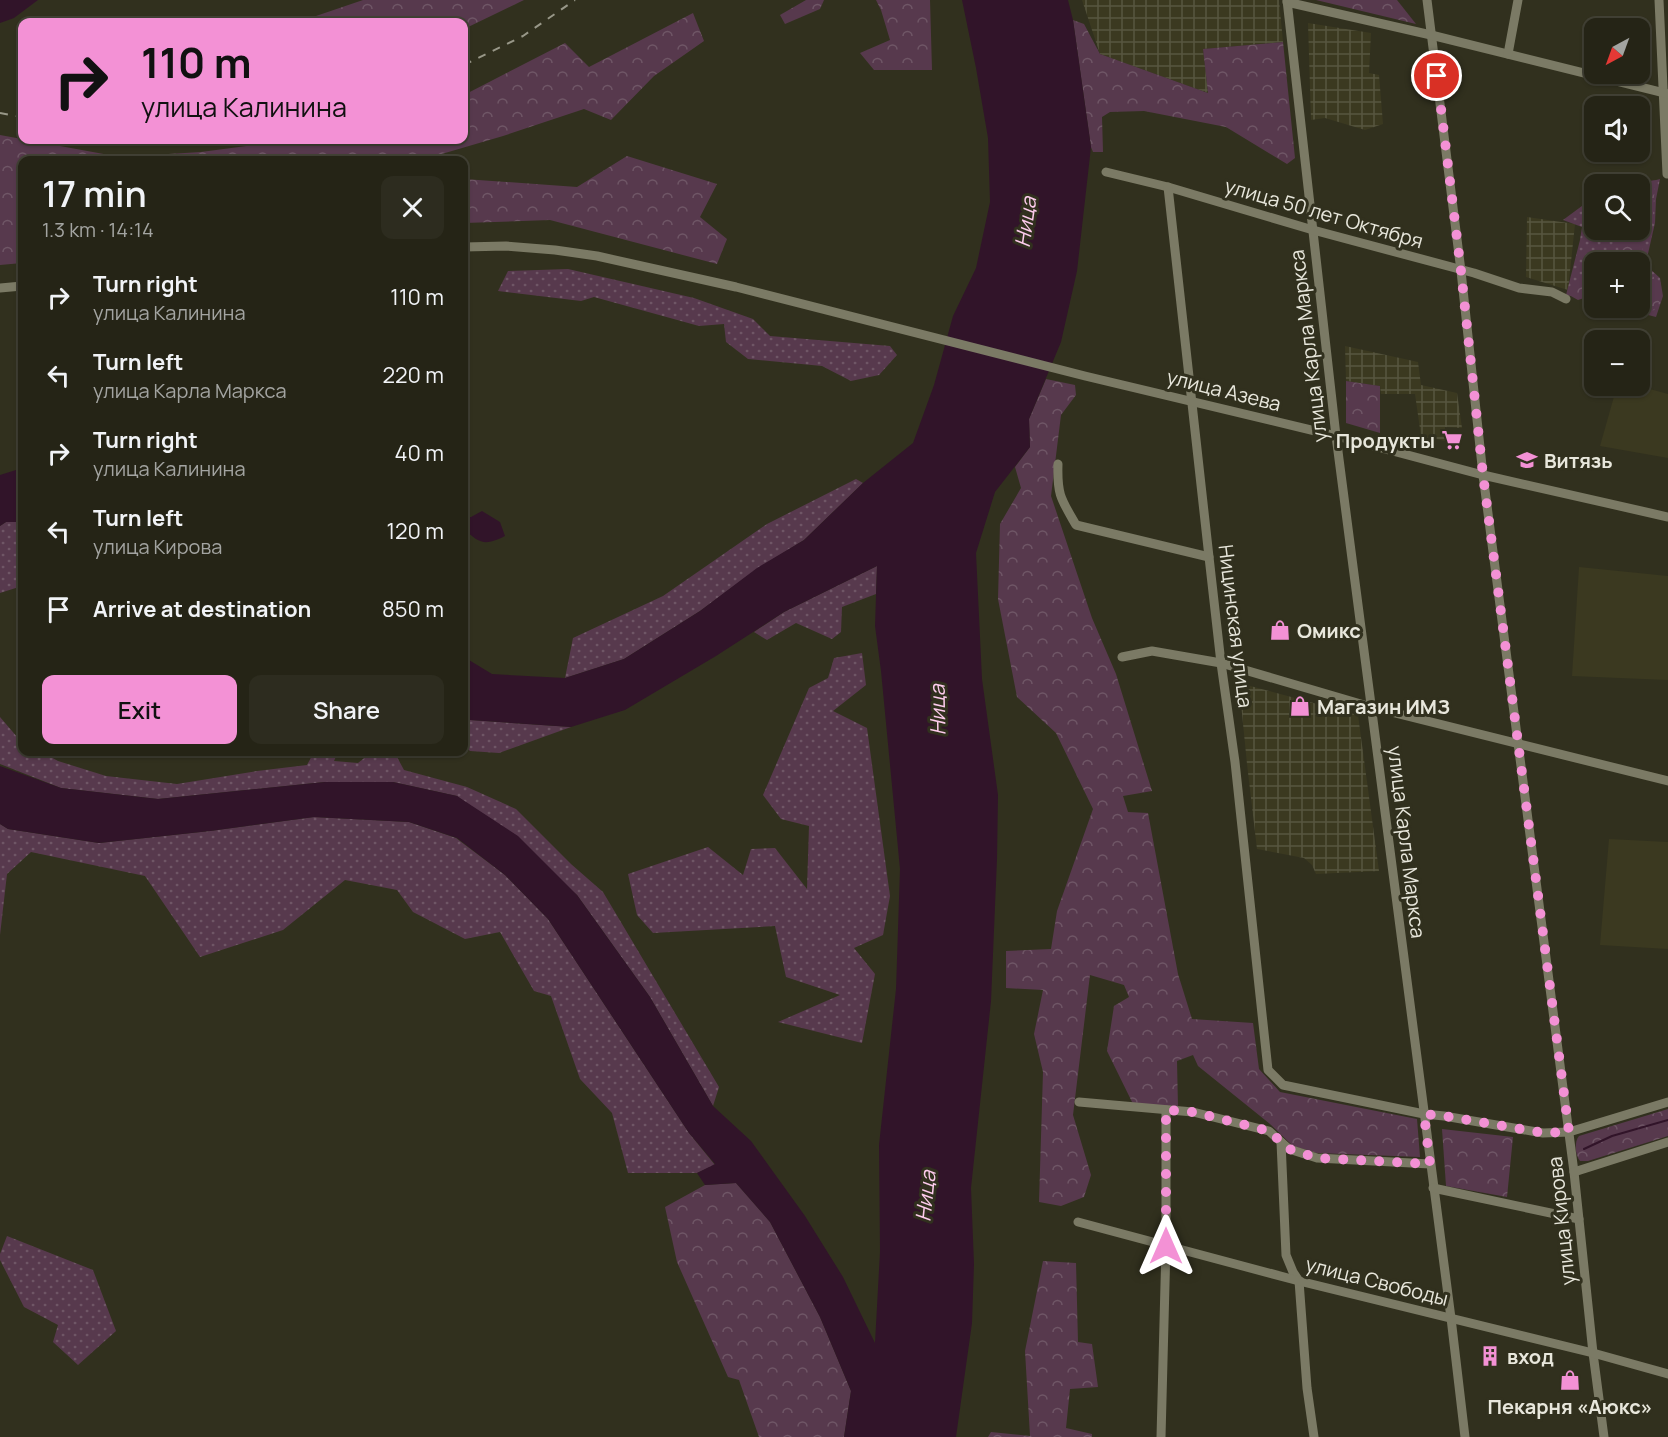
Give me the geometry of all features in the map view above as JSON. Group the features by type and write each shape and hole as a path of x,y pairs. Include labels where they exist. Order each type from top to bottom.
{"street":[{"name":"улица Кирова","path":"1428,0 1483,475 1569,1132 1604,1437"},
{"path":"1508,54 1518,0"},
{"path":"1659,0 1665,93 1666,174"},
{"path":"1287,1 1665,93"},
{"name":"улица Карла Маркса","path":"1287,1 1336,436 1465,1437"},
{"name":"улица 50 лет Октября","path":"1106,172 1168,187 1313,230 1474,273 1519,288 1552,292 1566,299"},
{"name":"Ницинская улица","path":"1168,187 1221,663 1235,762 1268,1070 1283,1085 1424,1114"},
{"name":"улица Азева","path":"468,247 506,246 597,256 736,287 1085,376 1336,436 1483,475 1668,517"},
{"path":"0,288 18,286"},
{"path":"1058,464 1057,486 1062,501 1076,525 1209,557"},
{"path":"1122,657 1152,651 1221,663 1371,707 1668,781"},
{"path":"1079,1102 1193,1112 1269,1131 1289,1149 1317,1158 1430,1164"},
{"path":"1424,1114 1544,1133 1569,1132 1668,1102"},
{"path":"1161,1437 1166,1246 1166,1110"},
{"path":"1281,1142 1286,1255 1299,1281 1307,1388 1314,1437"},
{"path":"1574,1172 1668,1142"},
{"path":"1433,1188 1579,1219"},
{"name":"улица Свободы","path":"1078,1222 1299,1281 1593,1353 1668,1374"}],"shaded area":[{"path":"1082,0 1279,0 1283,42 1203,49 1208,93 1100,54"},
{"path":"1308,23 1371,33 1369,73 1379,75 1383,124 1365,130 1325,118 1311,120"},
{"path":"1527,217 1575,224 1568,290 1526,277"},
{"path":"1345,346 1418,362 1421,385 1457,393 1462,428 1445,427 1445,441 1421,436 1415,394 1381,394 1380,386 1346,381"},
{"path":"1650,389 1668,394 1668,458 1600,446 1614,396 1650,396"},
{"path":"1579,567 1668,576 1668,680 1572,676"},
{"path":"1239,683 1358,715 1379,871 1316,874 1312,865 1304,858 1257,849"},
{"path":"1609,839 1668,842 1668,949 1600,945"}],"green space":[{"path":"363,0 524,0 468,27 468,18 313,18"},
{"path":"806,0 824,0 820,9 785,24 780,15"},
{"path":"876,0 930,0 932,70 874,70 860,53 890,40"},
{"path":"1316,0 1397,0 1416,24"},
{"path":"693,13 704,41 654,76 611,120 584,109 435,156 136,156 201,152 261,144 468,144 468,93 565,43 589,67"},
{"path":"1073,20 1084,24 1100,54 1208,93 1203,49 1283,42 1295,158 1287,164 1226,127 1144,111 1110,112 1102,117 1103,152 1093,152"},
{"path":"0,135 18,138 18,144 49,144 115,156 18,156 18,263 0,265"},
{"path":"627,156 717,184 700,217 727,239 717,264 550,220 468,223 468,179 577,187"},
{"path":"1660,179 1655,223 1648,252 1584,252 1584,298 1566,295 1582,227 1563,220 1584,204 1584,240 1650,240 1650,180"},
{"path":"1655,183 1650,231 1650,184"},
{"path":"1615,240 1644,240 1642,252 1620,252"},
{"path":"568,269 694,298 753,319 770,336 890,346 897,355 879,375 851,381 822,366 748,359 726,342 724,324 699,326 594,297 581,301 498,291 508,271"},
{"path":"1650,269 1660,278 1663,296 1656,317 1650,315"},
{"path":"1584,273 1584,298 1578,300 1569,295"},
{"path":"1650,275 1661,283 1658,306 1650,312"},
{"path":"1046,379 1075,385 1076,395 1061,415 1051,496 1092,618 1116,674 1152,791 1123,796 1128,812 1148,813 1178,974 1192,1019 1253,1023 1259,1069 1280,1092 1417,1119 1420,1157 1317,1153 1293,1146 1270,1124 1198,1066 1193,1055 1177,1061 1178,1108 1133,1104 1107,1051 1114,1006 1129,997 1124,985 1090,975 1073,1115 1091,1175 1084,1197 1061,1206 1039,1202 1043,1072 1034,1034 1043,990 1006,988 1006,951 1051,949 1057,911 1093,809 1056,733 1017,697 998,599 1000,524 1021,488 1015,467 1030,447 1029,419"},
{"path":"1346,381 1380,386 1380,433 1346,423"},
{"path":"856,479 863,483 804,540 757,569 700,611 624,659 565,678 573,638 663,596 767,524"},
{"path":"6,522 18,522 18,587 0,593 0,526"},
{"path":"877,566 876,594 842,607 841,632 832,639 796,623 767,640 754,632 784,612"},
{"path":"862,653 866,685 833,711 867,728 890,896 883,935 854,948 875,974 862,1043 778,1022 840,995 786,977 775,926 653,933 637,915 628,874 708,847 743,875 751,849 775,848 807,889 809,826 781,819 763,795 809,688 828,678 834,658"},
{"path":"0,717 18,738 18,756 49,756 106,776 177,784 307,765 312,756 336,756 334,761 358,763 368,756 394,756 397,757 404,770 467,787 516,809 571,864 603,892 719,1087 713,1106 650,997 577,895 457,796 393,782 325,782 158,799 61,788 0,764"},
{"path":"468,719 571,727 499,753 468,749"},
{"path":"314,817 409,822 456,838 505,875 548,919 689,1133 715,1165 697,1173 628,1173 612,1113 580,1079 551,996 534,991 500,932 465,939 413,912 397,890 345,880 283,930 200,957 145,876 31,852 7,874 0,935 0,824 8,829 99,843"},
{"path":"1668,1109 1668,1136 1588,1161 1580,1161 1578,1158 1576,1145 1579,1136"},
{"path":"1442,1129 1513,1137 1507,1197 1446,1186"},
{"path":"736,1183 770,1222 820,1317 851,1391 844,1437 759,1437 739,1380 728,1377 677,1262 665,1207 705,1185"},
{"path":"7,1236 93,1270 116,1331 78,1365 53,1342 58,1325 24,1307 0,1260"},
{"path":"1043,1261 1076,1263 1078,1342 1092,1344 1098,1387 1070,1389 1066,1428 1092,1434 1092,1437 988,1437 991,1432 1030,1436 1025,1351"}],"water":[{"path":"0,0 38,0 14,18 0,23"},
{"name":"Ница","path":"962,0 1068,0 1073,20 1091,147 1077,271 1061,342 1029,419 1030,447 995,492 976,553 982,679 998,795 997,859 991,1001 971,1188 974,1264 972,1323 956,1437 844,1437 851,1391 820,1317 770,1222 736,1183 705,1185 697,1173 715,1164 689,1133 548,919 505,875 457,838 409,822 314,817 99,843 8,829 0,824 0,766 61,788 158,799 325,782 393,782 457,796 518,836 577,895 650,997 713,1106 751,1141 805,1216 843,1277 875,1343 880,1252 879,1145 896,989 900,869 875,626 877,566 784,612 625,710 571,727 468,719 468,659 492,674 565,678 624,659 700,611 757,568 804,540 863,483 913,443 934,385 953,316 976,268 990,202 988,138"},
{"path":"18,470 18,522 6,522 0,526 0,475"},
{"path":"482,511 500,522 505,536 487,542 474,538 468,533 468,517"}],"waterway":[{"path":"1584,1149 1612,1136 1668,1120"}],"railway":[{"path":"468,63 523,36 575,0"},
{"path":"0,113 18,116"}],"place":[{"name":"Продукты","path":"1452,440"},
{"name":"Витязь","path":"1527,460"},
{"name":"Омикс","path":"1280,630"},
{"name":"Магазин ИМЗ","path":"1300,706"},
{"name":"вход","path":"1490,1356"},
{"name":"Пекарня «Аюкс»","path":"1570,1380"}],"route":[{"path":"1166,1246 1166,1110 1193,1112 1269,1131 1289,1149 1317,1158 1408,1163 1430,1164 1424,1114 1544,1133 1569,1132 1483,475 1437,76"}]}
